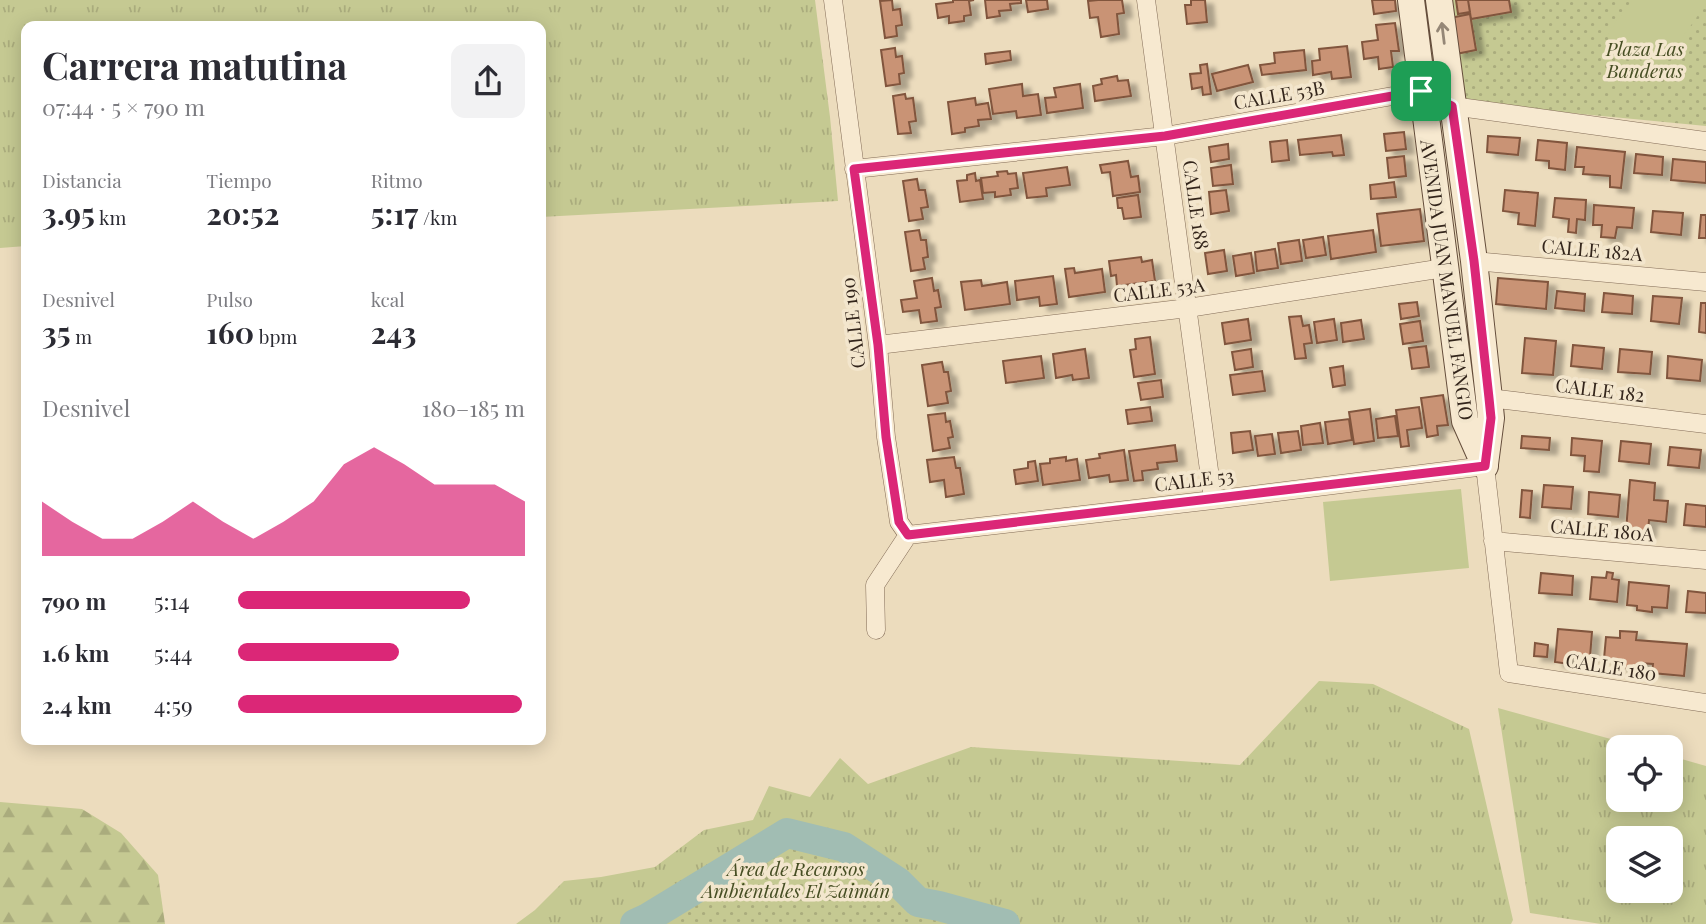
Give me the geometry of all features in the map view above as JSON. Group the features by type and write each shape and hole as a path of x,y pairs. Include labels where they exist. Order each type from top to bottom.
{"main road":[{"name":"AVENIDA JUAN MANUEL FANGIO","path":"1410,0 1465,421 1485,466"},
{"name":"AVENIDA JUAN MANUEL FANGIO","path":"1439,0 1474,261 1491,418 1485,466"}],"street":[{"name":"CALLE 190","path":"833,0 878,345 886,437 899,522 908,535"},
{"name":"CALLE 188","path":"1146,0 1213,499"},
{"name":"CALLE 53B","path":"854,169 1165,136 1421,91"},
{"path":"1421,91 1452,106 1706,141"},
{"name":"CALLE 182A","path":"1474,261 1706,282"},
{"name":"CALLE 53A","path":"878,345 1188,308 1444,268"},
{"name":"CALLE 182","path":"1489,398 1706,424"},
{"path":"1485,466 1493,541"},
{"name":"CALLE 53","path":"908,535 1485,466"},
{"path":"876,630 875,585 908,535"},
{"name":"CALLE 180A","path":"1493,541 1706,560"},
{"name":"CALLE 180","path":"1493,541 1509,673 1706,703"}],"green space":[{"path":"0,0 815,0 838,201 546,217 546,21 21,21 21,246 0,248"},
{"name":"Plaza Las Banderas","path":"1442,0 1706,0 1706,126 1455,102"},
{"path":"1632,0 1706,0 1706,4 1658,72 1606,36"},
{"path":"1461,489 1469,568 1330,581 1323,502"},
{"path":"1319,681 1373,684 1469,729 1513,920 1511,924 516,924 535,910 564,881 655,867 704,830 753,820 769,786 810,797 840,758 868,784 971,747 1240,765"},
{"path":"1498,708 1606,738 1606,812 1683,812 1683,759 1706,766 1706,924 1601,924 1530,913"},
{"path":"0,802 82,809 121,833 158,875 165,924 0,924"},
{"name":"Área de Recursos Ambientales El Zaimán","path":"787,833 844,847 898,882 918,902 1005,924 635,924"}],"building":[{"path":"892,0 893,10 900,9 902,25 896,26 897,36 885,38 880,1"},
{"path":"953,0 974,0 969,1 971,15 964,16 964,21 949,23 949,16 938,18 936,4"},
{"path":"985,0 1021,0 1021,3 1010,4 1011,10 999,11 1000,16 987,18"},
{"path":"1026,0 1047,0 1048,9 1028,12"},
{"path":"1122,0 1124,13 1117,14 1119,34 1101,37 1098,17 1090,18 1088,1"},
{"path":"1191,0 1205,0 1207,22 1187,24 1185,5 1191,5"},
{"path":"1372,0 1395,0 1396,11 1374,14"},
{"path":"1456,0 1468,0 1470,12 1458,14"},
{"path":"1468,0 1509,0 1511,12 1471,19"},
{"path":"1470,14 1476,50 1456,54 1450,18"},
{"path":"1395,23 1399,51 1391,51 1393,67 1379,69 1378,57 1364,59 1362,42 1378,40 1376,25"},
{"path":"1347,46 1351,77 1332,79 1331,72 1313,75 1312,61 1320,60 1319,49"},
{"path":"895,48 896,57 902,56 904,73 899,74 900,84 886,86 881,50"},
{"path":"1304,50 1306,70 1262,75 1260,65 1275,63 1274,53"},
{"path":"1010,51 1011,60 986,64 985,54"},
{"path":"1207,64 1211,94 1203,95 1202,87 1192,89 1190,74 1201,73 1200,65"},
{"path":"1248,65 1253,82 1217,91 1212,74"},
{"path":"1117,76 1118,81 1128,80 1131,96 1095,101 1093,86 1102,84 1101,79"},
{"path":"1022,84 1023,96 1038,94 1041,115 1017,118 1016,111 993,114 989,89"},
{"path":"1080,84 1083,108 1047,113 1045,98 1056,97 1054,88"},
{"path":"905,94 906,99 913,98 916,121 909,122 911,133 898,134 893,96"},
{"path":"975,98 976,105 988,103 991,119 978,120 979,126 952,134 948,102"},
{"path":"1404,132 1406,149 1386,151 1384,134"},
{"path":"1341,135 1344,155 1333,156 1332,152 1300,155 1298,140"},
{"path":"1488,136 1520,138 1518,155 1487,152"},
{"path":"1287,140 1289,160 1272,162 1270,142"},
{"path":"1538,140 1567,143 1565,170 1549,168 1549,161 1536,160"},
{"path":"1228,144 1229,159 1211,162 1209,147"},
{"path":"1577,147 1625,152 1621,188 1610,187 1610,176 1583,174 1584,167 1575,167"},
{"path":"1636,154 1663,157 1662,175 1634,173"},
{"path":"1404,156 1406,176 1389,178 1387,158"},
{"path":"1673,159 1706,162 1706,183 1671,180"},
{"path":"1128,161 1131,177 1138,176 1140,192 1113,196 1110,172 1102,173 1100,165"},
{"path":"1231,165 1233,184 1213,186 1211,168"},
{"path":"1067,167 1070,185 1046,188 1047,196 1027,198 1023,173"},
{"path":"1007,171 1008,174 1016,173 1018,188 1010,189 1011,195 995,197 995,192 983,193 981,178 998,176 997,172"},
{"path":"975,173 976,181 980,180 983,199 960,202 957,181 967,180 967,175"},
{"path":"917,179 919,190 925,190 928,207 921,208 923,219 909,221 903,181"},
{"path":"1394,182 1396,197 1371,199 1370,185"},
{"path":"1226,190 1229,211 1211,214 1209,192"},
{"path":"1505,190 1538,193 1535,226 1518,224 1519,213 1503,211"},
{"path":"1138,195 1141,217 1124,219 1122,208 1118,208 1117,198"},
{"path":"1555,198 1586,200 1585,220 1577,219 1576,233 1568,232 1569,219 1553,217"},
{"path":"1594,205 1634,208 1632,228 1617,227 1615,238 1601,237 1602,225 1593,225"},
{"path":"1420,209 1424,241 1381,246 1377,214"},
{"path":"1653,211 1683,213 1681,235 1651,232"},
{"path":"1701,215 1706,215 1706,238 1699,238"},
{"path":"919,230 921,240 926,240 928,257 923,258 925,269 911,271 905,232"},
{"path":"1373,230 1376,252 1331,259 1328,236"},
{"path":"1323,237 1326,255 1306,258 1303,240"},
{"path":"1299,240 1302,261 1281,264 1278,243"},
{"path":"1275,249 1278,268 1257,271 1255,252"},
{"path":"1224,250 1227,271 1208,274 1205,253"},
{"path":"1251,253 1254,273 1236,276 1233,256"},
{"path":"1141,257 1142,262 1152,260 1155,281 1117,286 1116,275 1111,276 1109,261"},
{"path":"1074,268 1075,273 1102,269 1105,292 1069,297 1065,269"},
{"path":"1053,276 1057,304 1040,306 1039,297 1017,300 1015,281"},
{"path":"932,278 934,291 938,290 941,307 935,308 937,321 921,323 919,310 903,312 901,300 917,298 914,281"},
{"path":"1498,278 1548,282 1546,309 1496,304"},
{"path":"981,280 982,286 1007,282 1010,304 965,310 961,282"},
{"path":"1557,291 1585,294 1584,311 1555,308"},
{"path":"1604,293 1633,296 1632,314 1602,312"},
{"path":"1653,296 1682,298 1679,324 1651,321"},
{"path":"1417,302 1419,316 1401,319 1399,304"},
{"path":"1701,303 1706,303 1706,333 1699,332"},
{"path":"1301,316 1303,326 1309,325 1312,343 1304,344 1306,358 1295,359 1289,317"},
{"path":"1248,319 1251,340 1225,344 1222,323"},
{"path":"1334,319 1337,340 1317,343 1314,322"},
{"path":"1361,320 1364,339 1343,342 1341,323"},
{"path":"1420,321 1423,341 1403,344 1400,324"},
{"path":"1150,337 1155,374 1134,377 1130,350 1136,349 1135,339"},
{"path":"1525,338 1556,341 1553,375 1522,373"},
{"path":"1573,345 1604,348 1602,369 1571,366"},
{"path":"1426,346 1429,367 1412,369 1409,348"},
{"path":"1085,349 1089,378 1073,380 1072,375 1056,378 1053,354"},
{"path":"1251,349 1253,367 1235,370 1232,352"},
{"path":"1620,349 1652,352 1650,374 1618,372"},
{"path":"1041,356 1044,378 1006,383 1003,361"},
{"path":"1668,356 1702,360 1700,381 1667,378"},
{"path":"942,362 944,372 948,372 951,391 946,392 948,403 928,406 922,365"},
{"path":"1343,366 1345,385 1333,387 1330,368"},
{"path":"1262,371 1265,391 1233,395 1230,375"},
{"path":"1161,380 1163,397 1141,400 1138,383"},
{"path":"1443,395 1448,425 1437,426 1438,435 1427,437 1421,398"},
{"path":"1150,407 1152,421 1128,424 1126,410"},
{"path":"1419,407 1422,428 1407,430 1409,446 1401,447 1396,410"},
{"path":"1370,409 1374,441 1354,444 1349,412"},
{"path":"945,413 946,422 950,421 953,437 948,438 950,448 933,451 928,415"},
{"path":"1395,416 1398,436 1378,438 1376,419"},
{"path":"1349,419 1352,440 1328,444 1325,422"},
{"path":"1320,423 1323,443 1303,445 1301,426"},
{"path":"1250,431 1253,450 1233,453 1231,433"},
{"path":"1298,431 1301,450 1281,453 1278,433"},
{"path":"1272,434 1275,454 1258,456 1255,436"},
{"path":"1522,436 1550,438 1549,450 1521,448"},
{"path":"1572,438 1602,441 1599,472 1584,471 1585,456 1571,455"},
{"path":"1621,441 1651,444 1649,464 1619,461"},
{"path":"1175,445 1177,461 1157,463 1158,469 1142,471 1143,480 1134,481 1129,451"},
{"path":"1670,447 1701,450 1699,468 1668,465"},
{"path":"1124,450 1128,480 1110,482 1109,475 1089,478 1086,460 1100,458 1099,454"},
{"path":"954,457 956,468 960,468 964,494 946,497 944,480 930,482 927,460"},
{"path":"1066,457 1066,461 1077,459 1080,480 1043,485 1040,464 1050,463 1050,459"},
{"path":"1035,461 1038,481 1016,484 1014,470 1028,468 1028,462"},
{"path":"1630,480 1655,483 1654,500 1668,501 1666,522 1649,520 1648,533 1626,531"},
{"path":"1544,485 1573,487 1571,509 1542,507"},
{"path":"1522,490 1532,491 1530,518 1520,517"},
{"path":"1589,492 1620,495 1618,517 1588,514"},
{"path":"1686,504 1706,506 1706,527 1684,525"},
{"path":"1607,572 1613,573 1612,579 1619,580 1617,602 1590,599 1592,577 1606,578"},
{"path":"1541,573 1573,576 1572,595 1539,593"},
{"path":"1629,582 1669,586 1667,608 1652,607 1652,612 1637,610 1637,606 1627,605"},
{"path":"1688,591 1706,593 1706,613 1686,612"},
{"path":"1558,629 1592,632 1590,657 1571,655 1570,664 1555,662"},
{"path":"1620,631 1637,632 1636,640 1687,644 1684,676 1652,673 1653,664 1639,663 1638,668 1619,667 1620,661 1604,659 1606,637 1620,638"},
{"path":"1535,643 1548,645 1547,657 1534,656"}],"waterway":[{"path":"635,924 787,833 844,847 898,882 918,902 1005,924"}],"route":[{"path":"1421,91 1452,106 1474,261 1491,418 1485,466 908,535 899,522 886,437 878,345 854,169 1165,136 1421,91"}]}
